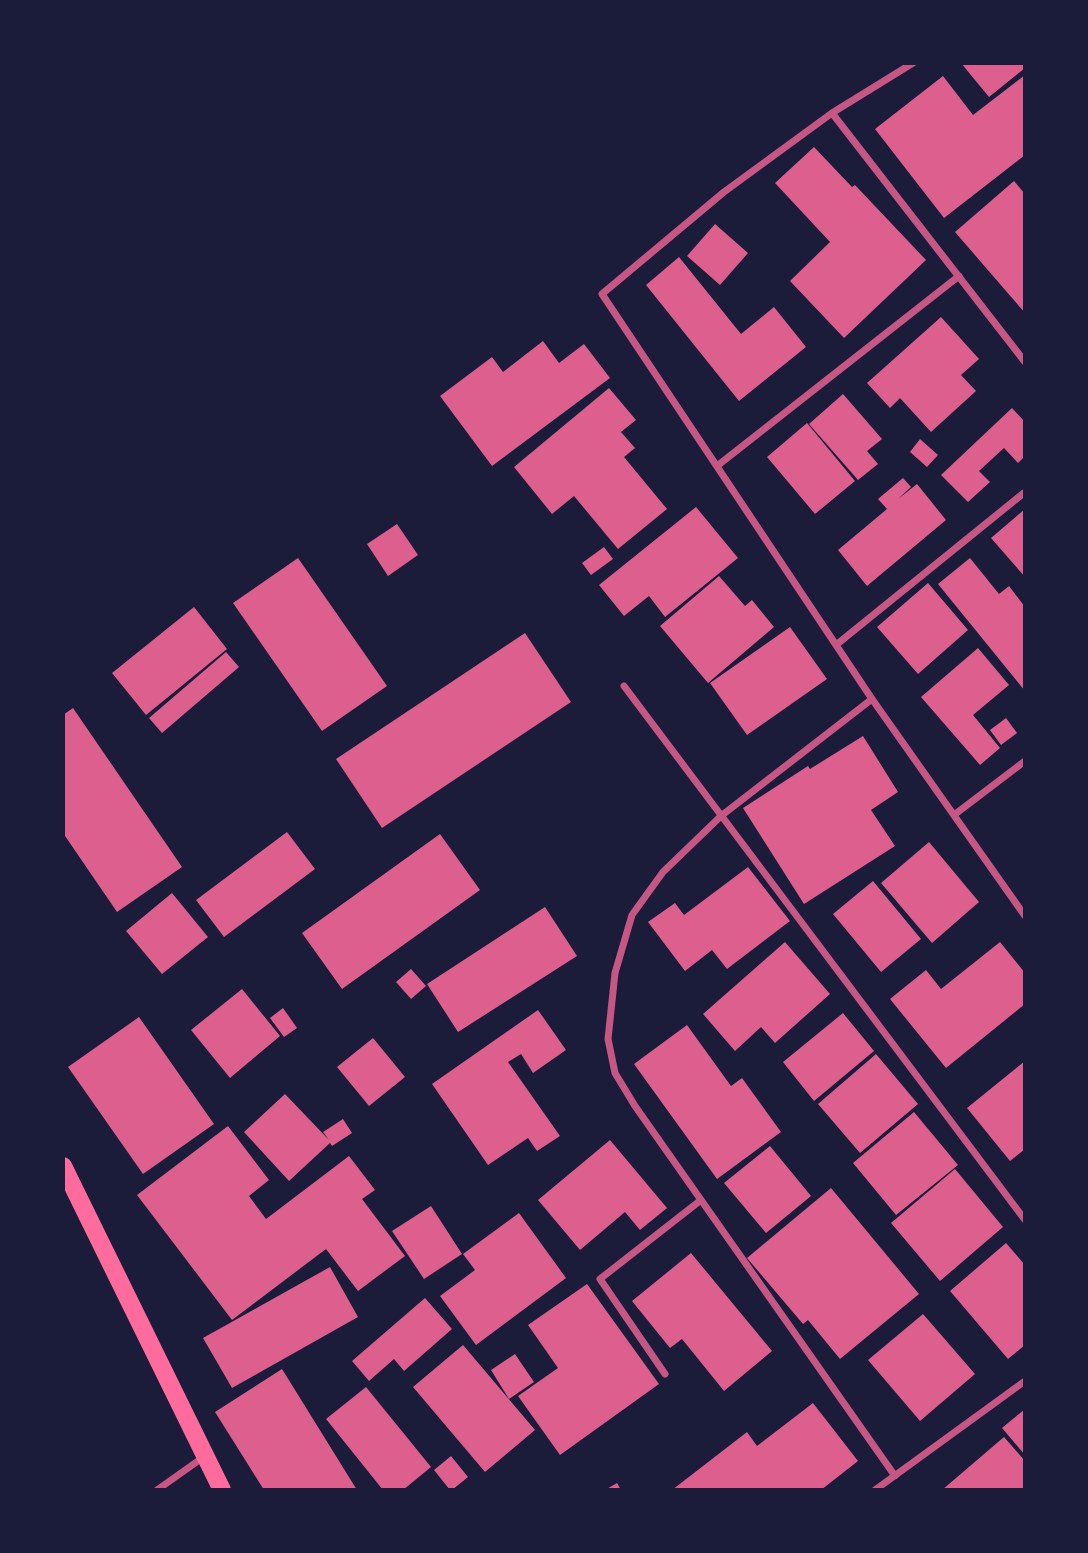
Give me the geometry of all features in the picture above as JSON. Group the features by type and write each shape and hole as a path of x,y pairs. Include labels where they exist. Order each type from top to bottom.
{"main road":[{"path":"63,1166 222,1490"}],"street":[{"path":"913,63 832,113 723,192 603,294 872,699 1025,916"},
{"path":"832,113 1025,362"},
{"path":"717,466 958,276"},
{"path":"836,645 1025,492"},
{"path":"624,686 1025,1220"},
{"path":"872,699 721,816 663,873 632,915 615,973 608,1039 615,1073 635,1106 895,1476"},
{"path":"954,815 1025,761"},
{"path":"665,1374 600,1279 701,1200"},
{"path":"875,1490 1025,1381"},
{"path":"157,1490 206,1456"}],"building":[{"path":"961,63 1022,63 1025,68 989,97"},
{"path":"1025,75 1025,155 944,218 875,129 943,76 973,115"},
{"path":"814,147 852,187 855,185 926,260 844,338 790,281 830,242 775,183"},
{"path":"1014,181 1025,194 1025,313 955,232"},
{"path":"715,224 748,253 720,285 687,256"},
{"path":"679,257 741,334 774,307 806,347 739,401 646,285"},
{"path":"941,317 979,359 961,375 976,391 931,432 900,398 890,408 867,383"},
{"path":"543,341 559,363 584,344 610,378 492,466 440,396 492,357 503,372"},
{"path":"609,388 636,420 621,432 635,448 624,457 667,509 618,549 574,496 552,514 514,467"},
{"path":"843,394 882,439 867,451 878,464 858,480 809,424"},
{"path":"1012,408 1025,422 1025,456 1018,463 1004,448 979,471 990,482 968,502 941,475"},
{"path":"807,423 855,481 815,514 767,457"},
{"path":"920,439 938,455 927,467 910,452"},
{"path":"903,478 911,487 898,499 917,484 946,520 867,586 838,550 887,509 878,499"},
{"path":"696,507 738,558 665,617 649,596 624,616 599,585"},
{"path":"1025,509 1025,577 991,538"},
{"path":"397,524 418,555 388,576 367,544"},
{"path":"604,547 613,559 591,575 582,563"},
{"path":"298,558 387,686 322,731 233,603"},
{"path":"970,558 999,594 1009,586 1025,607 1025,691 938,584"},
{"path":"719,576 745,606 752,600 774,627 708,683 660,626"},
{"path":"928,583 968,630 918,674 877,627"},
{"path":"194,607 227,649 146,715 112,673"},
{"path":"790,627 827,679 747,735 710,683"},
{"path":"525,633 571,702 382,828 336,759"},
{"path":"978,648 1009,685 973,715 1000,748 980,765 921,697"},
{"path":"226,652 239,667 162,733 149,718"},
{"path":"73,708 182,867 117,912 63,833 63,715"},
{"path":"1006,718 1017,733 1001,745 990,730"},
{"path":"863,736 898,792 871,810 895,846 804,904 743,808 808,766 810,769"},
{"path":"287,832 315,869 224,937 196,900"},
{"path":"440,834 480,890 342,989 302,933"},
{"path":"929,842 979,902 932,943 881,883"},
{"path":"748,867 790,921 727,969 712,950 685,971 648,922 675,903 684,915"},
{"path":"873,881 921,939 881,972 833,914"},
{"path":"172,893 208,937 162,974 126,931"},
{"path":"545,907 577,956 458,1032 427,984"},
{"path":"785,942 830,994 775,1043 761,1027 735,1051 703,1014"},
{"path":"1000,942 1025,973 1025,1004 946,1068 890,999 926,970 941,989"},
{"path":"411,969 426,986 411,999 396,982"},
{"path":"242,989 280,1036 230,1078 191,1030"},
{"path":"283,1008 297,1028 284,1037 270,1018"},
{"path":"538,1010 566,1050 533,1073 521,1054 508,1062 560,1136 537,1151 528,1138 488,1165 432,1084"},
{"path":"843,1013 874,1051 814,1101 783,1062"},
{"path":"139,1017 214,1124 143,1174 68,1067"},
{"path":"687,1025 731,1086 742,1078 781,1132 717,1179 634,1064"},
{"path":"373,1038 405,1077 369,1106 337,1067"},
{"path":"876,1054 918,1104 860,1153 818,1104"},
{"path":"1025,1061 1025,1149 1010,1161 967,1108"},
{"path":"285,1094 329,1140 323,1132 343,1119 352,1133 332,1146 330,1143 289,1181 244,1132"},
{"path":"914,1112 958,1165 896,1215 853,1163"},
{"path":"228,1126 269,1180 249,1196 266,1219 349,1156 375,1190 362,1199 405,1256 358,1291 326,1249 232,1320 137,1195"},
{"path":"610,1140 667,1208 640,1230 625,1212 580,1250 538,1200"},
{"path":"770,1146 811,1196 766,1233 724,1183"},
{"path":"955,1169 1003,1227 940,1281 891,1223"},
{"path":"831,1188 919,1294 840,1359 808,1320 803,1324 747,1258"},
{"path":"431,1206 462,1254 424,1279 392,1231"},
{"path":"519,1213 566,1278 476,1345 440,1296 475,1270 463,1254"},
{"path":"1006,1243 1025,1265 1025,1345 1008,1359 950,1291"},
{"path":"691,1253 772,1351 724,1391 682,1339 670,1348 632,1301"},
{"path":"330,1267 358,1317 232,1388 203,1338"},
{"path":"587,1284 659,1384 560,1455 518,1396 558,1368 528,1325"},
{"path":"425,1298 452,1329 404,1371 394,1359 369,1381 352,1361"},
{"path":"923,1314 975,1374 920,1421 868,1360"},
{"path":"463,1345 535,1430 485,1472 413,1387"},
{"path":"515,1354 534,1382 509,1399 491,1370"},
{"path":"282,1369 357,1490 264,1490 215,1412"},
{"path":"366,1387 431,1467 403,1490 383,1490 326,1419"},
{"path":"813,1403 858,1461 821,1490 672,1490 747,1432 757,1446"},
{"path":"1025,1409 1025,1455 1002,1428"},
{"path":"1004,1437 1025,1461 1025,1490 942,1490"},
{"path":"451,1456 468,1477 450,1490 434,1470"},
{"path":"617,1483 621,1490 605,1490"}]}
